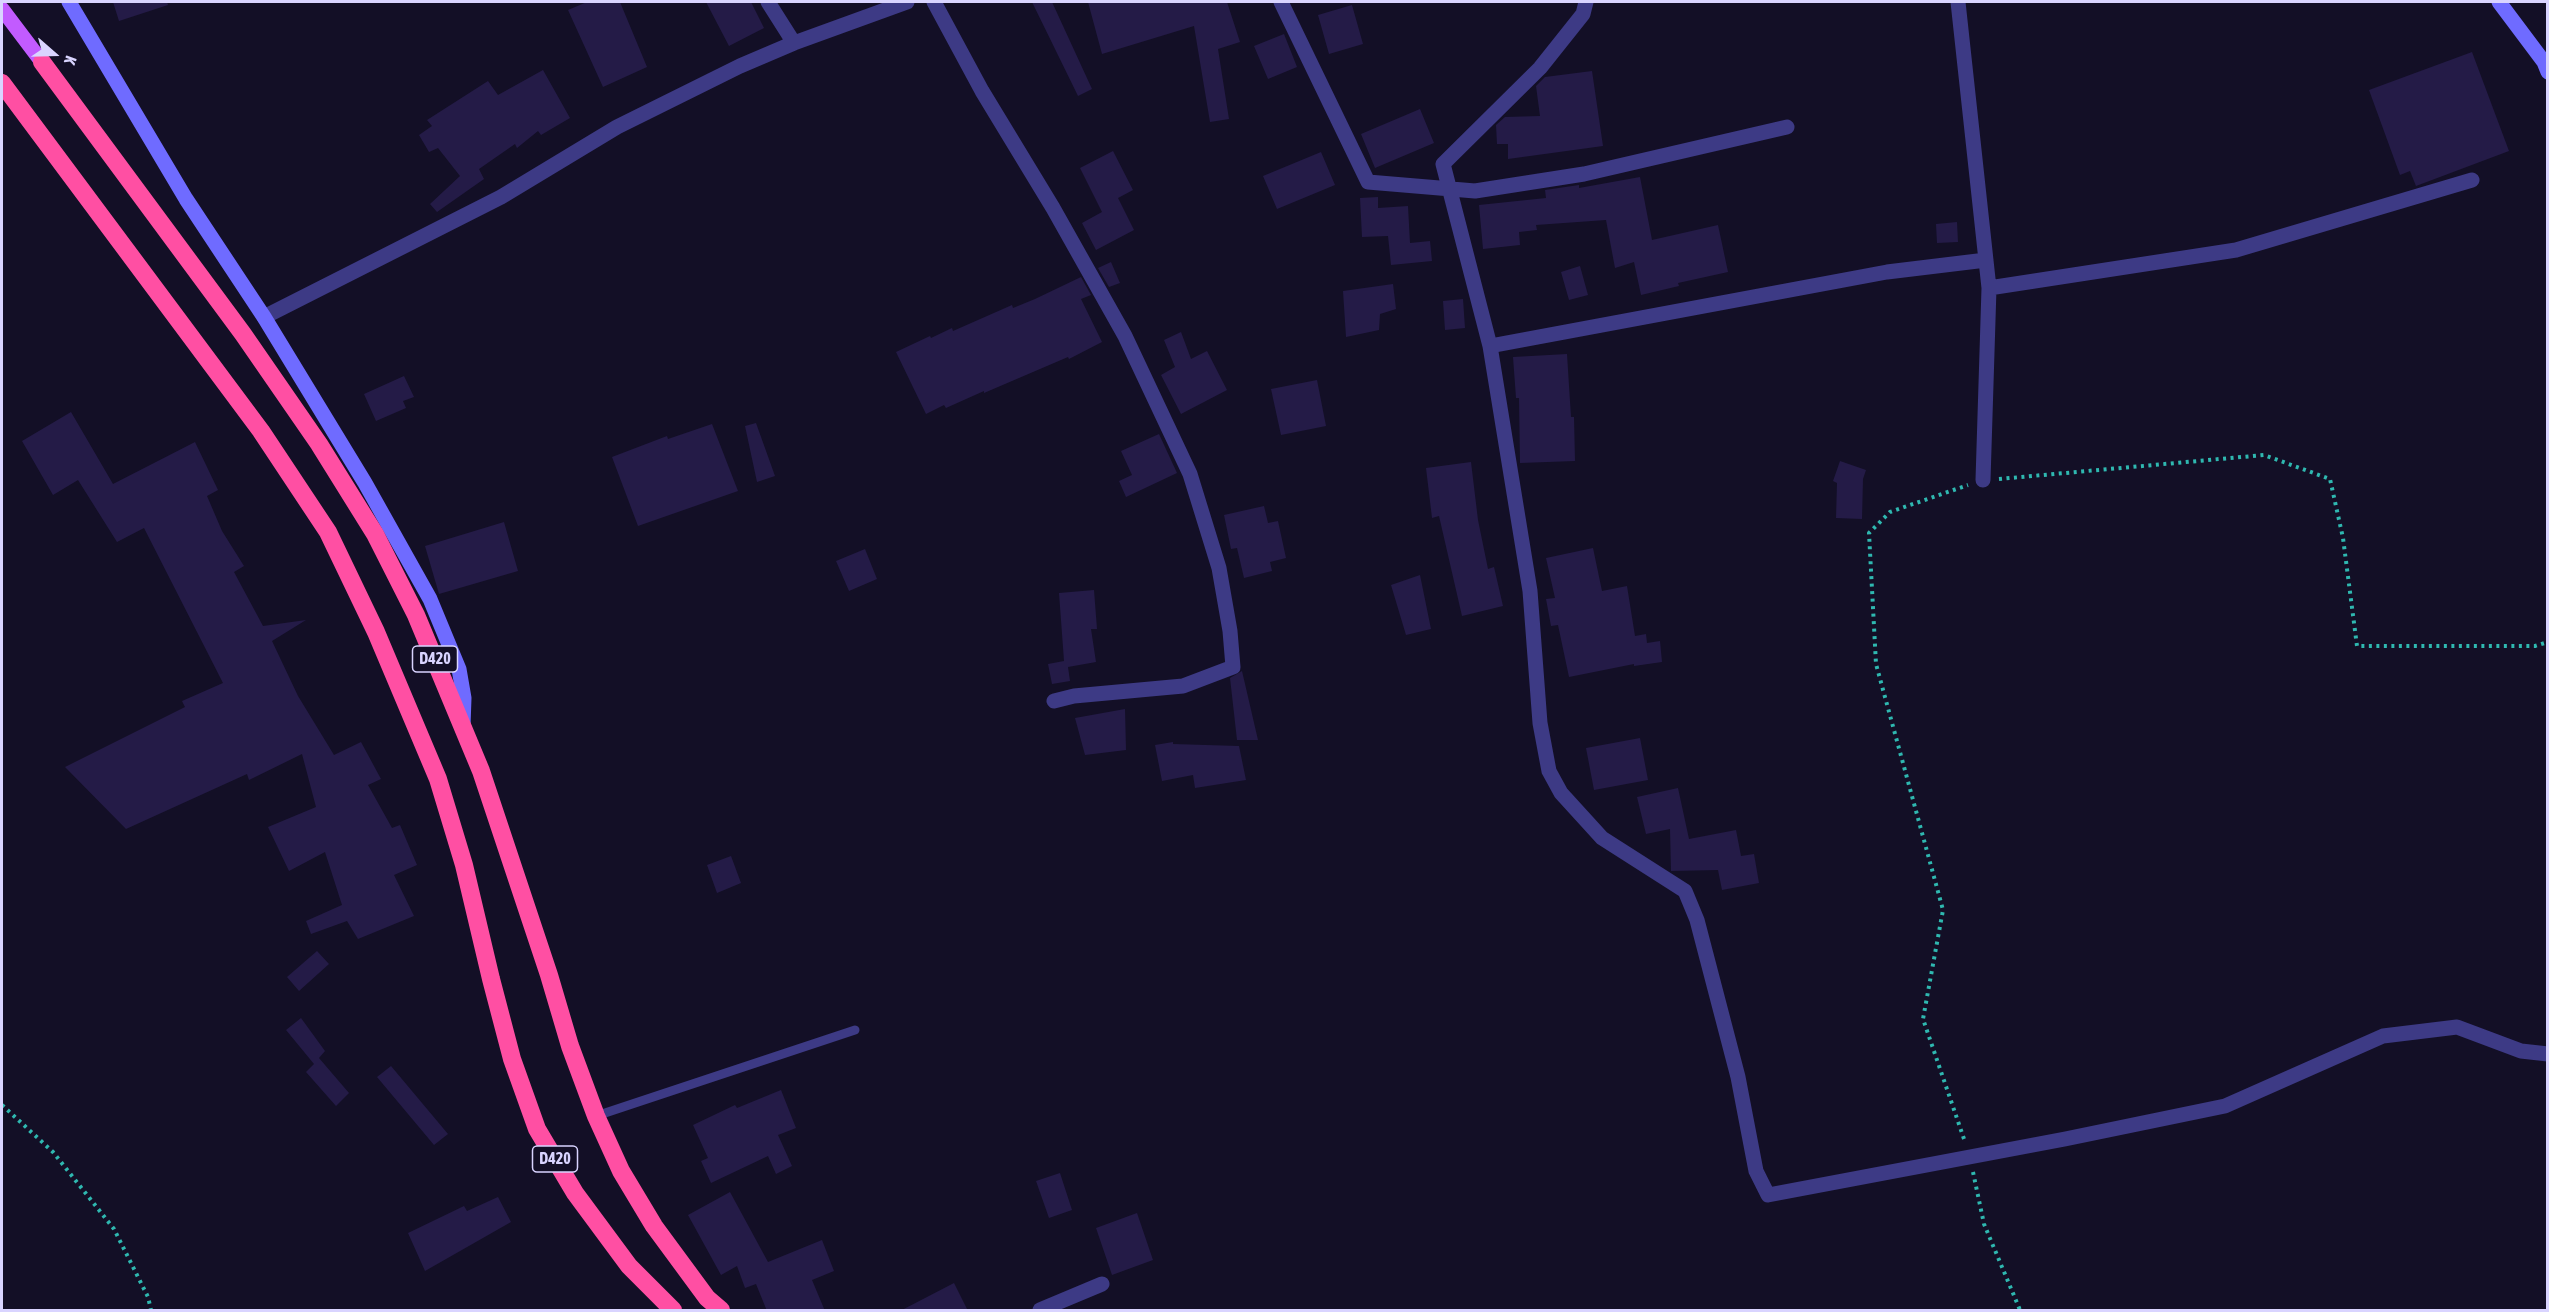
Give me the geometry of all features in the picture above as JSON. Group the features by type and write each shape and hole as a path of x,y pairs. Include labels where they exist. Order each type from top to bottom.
{"highway":[{"name":"D420","path":"42,62 243,334 331,464 375,534 417,615 481,771 570,1046 596,1116 621,1171 654,1226 707,1298 721,1311"},
{"name":"D420","path":"2,83 261,431 328,532 376,632 438,779 464,865 490,979 512,1059 537,1128 575,1192 629,1266 673,1311"}],"main road":[{"path":"69,2 186,199 264,318 365,483 430,599 459,669 464,698 463,726"},
{"path":"2499,2 2544,63 2547,72"},
{"name":"D420","path":"2,9 42,62"}],"street":[{"path":"768,2 794,43"},
{"path":"264,318 501,197 617,127 794,43 907,2"},
{"path":"934,2 981,91 1053,208 1125,336 1190,474 1219,568 1230,631 1233,667 1183,686 1074,696 1054,701"},
{"path":"1281,2 1368,182 1475,191 1584,174 1787,127"},
{"path":"1586,2 1583,14 1540,68 1443,164 1490,346 1530,591 1540,723 1549,771 1561,793 1602,838 1685,891 1697,920 1738,1077 1756,1171 1768,1195 2225,1106 2383,1036 2457,1027 2522,1051 2547,1054"},
{"path":"1958,2 1989,288 1983,480"},
{"path":"1989,288 2236,250 2472,180"},
{"path":"1490,346 1887,272 1986,260"},
{"path":"1040,1311 1102,1284"}],"lane":[{"path":"596,1116 855,1030"}],"path":[{"path":"2020,1311 1984,1224 1970,1157 1923,1018 1943,910 1876,664 1869,533 1890,512 1983,480 2264,455 2330,479 2343,538 2357,646 2535,646 2547,642"},
{"path":"2,1105 54,1152 114,1230 148,1297 151,1311"}],"building":[{"path":"113,2 167,2 168,5 119,21"},
{"path":"587,2 620,2 647,67 603,87 568,10"},
{"path":"706,2 751,2 764,28 729,46"},
{"path":"1032,2 1052,2 1092,89 1078,96"},
{"path":"1088,2 1227,2 1240,42 1218,49 1229,119 1210,122 1194,26 1102,54"},
{"path":"1352,5 1363,44 1329,54 1318,15"},
{"path":"1284,34 1297,67 1268,79 1254,46"},
{"path":"2472,52 2509,151 2416,186 2410,171 2400,175 2369,90"},
{"path":"543,70 570,118 541,135 538,131 517,148 515,144 479,169 484,179 437,212 430,204 460,176 438,148 429,152 419,135 432,126 427,120 488,81 498,95"},
{"path":"1592,71 1603,146 1508,159 1508,144 1497,144 1496,125 1505,117 1540,116 1536,86 1545,77"},
{"path":"1420,109 1434,143 1375,168 1361,134"},
{"path":"1113,151 1133,190 1118,198 1134,230 1096,250 1082,223 1102,212 1080,168"},
{"path":"1321,152 1335,185 1277,209 1263,176"},
{"path":"1640,177 1652,240 1718,225 1728,272 1678,283 1679,286 1641,295 1634,262 1615,268 1606,220 1536,225 1537,230 1519,232 1520,245 1483,249 1479,205 1546,198 1545,190 1579,185 1579,188"},
{"path":"1378,197 1378,208 1408,206 1410,243 1430,241 1432,261 1391,265 1388,236 1362,237 1360,198"},
{"path":"1957,222 1958,242 1937,243 1936,224"},
{"path":"1111,262 1120,283 1109,287 1098,268"},
{"path":"1580,266 1588,295 1569,300 1561,272"},
{"path":"1081,277 1091,295 1081,299 1102,342 1069,359 1068,357 984,393 984,391 946,408 944,405 926,414 896,352 930,336 931,338 952,328 953,331 1012,305 1013,308"},
{"path":"1393,284 1396,309 1380,314 1379,330 1346,337 1343,291"},
{"path":"1463,299 1465,328 1445,330 1443,301"},
{"path":"1181,332 1191,359 1207,351 1227,390 1181,414 1161,375 1175,367 1164,340"},
{"path":"1567,354 1571,417 1574,417 1575,461 1520,463 1519,398 1516,398 1513,357"},
{"path":"404,376 414,397 403,401 406,408 376,421 364,394"},
{"path":"1317,380 1326,426 1281,435 1271,389"},
{"path":"71,412 113,484 195,442 218,490 207,496 222,531 244,566 234,572 263,626 306,620 272,641 298,696 334,755 361,742 381,779 368,785 392,828 400,825 417,865 394,875 414,916 358,939 347,921 311,934 306,921 342,905 325,852 289,871 268,827 316,807 302,754 249,780 247,774 126,829 65,767 185,707 182,701 223,683 144,528 117,542 78,480 53,495 22,441"},
{"path":"756,423 775,476 757,482 745,426"},
{"path":"712,424 738,491 638,526 612,457 667,436 668,439"},
{"path":"1159,434 1177,473 1126,497 1119,481 1132,475 1121,451"},
{"path":"1840,461 1866,470 1863,479 1862,519 1836,518 1837,483 1833,481"},
{"path":"1471,462 1478,520 1488,569 1494,567 1503,606 1462,616 1439,516 1432,518 1426,468"},
{"path":"1264,506 1268,523 1278,521 1286,558 1270,562 1272,571 1244,578 1237,548 1231,549 1224,515"},
{"path":"504,522 518,571 439,594 425,546"},
{"path":"1593,548 1602,591 1627,586 1635,636 1646,634 1647,643 1660,641 1662,662 1634,666 1634,664 1569,677 1558,625 1551,626 1546,599 1555,598 1546,558"},
{"path":"865,549 877,579 849,591 836,561"},
{"path":"1420,575 1431,629 1406,635 1391,585"},
{"path":"1094,590 1097,629 1091,629 1096,662 1068,667 1070,681 1052,684 1048,664 1064,661 1059,593"},
{"path":"1242,671 1258,740 1237,740 1230,678"},
{"path":"1125,709 1126,750 1085,755 1075,718"},
{"path":"1640,738 1648,780 1594,790 1586,748"},
{"path":"1173,742 1173,744 1239,746 1246,780 1195,788 1193,775 1162,781 1155,745"},
{"path":"1678,788 1689,839 1736,830 1741,856 1754,854 1759,883 1722,890 1718,870 1671,871 1670,829 1646,834 1637,797"},
{"path":"731,856 741,883 717,893 707,865"},
{"path":"317,951 329,964 299,991 287,977"},
{"path":"301,1018 325,1051 319,1058 349,1093 336,1106 306,1072 314,1064 286,1030"},
{"path":"391,1066 448,1134 434,1145 377,1077"},
{"path":"781,1090 796,1128 778,1135 792,1166 776,1174 768,1156 711,1183 701,1161 708,1158 693,1125 735,1105 737,1108"},
{"path":"1060,1173 1072,1210 1049,1218 1036,1181"},
{"path":"730,1192 768,1262 822,1240 834,1271 812,1280 825,1311 767,1311 756,1284 745,1288 737,1266 721,1275 688,1215"},
{"path":"498,1197 511,1222 425,1271 408,1233 464,1206 467,1211"},
{"path":"1137,1213 1153,1260 1112,1275 1096,1228"},
{"path":"954,1283 968,1311 900,1311"}]}
